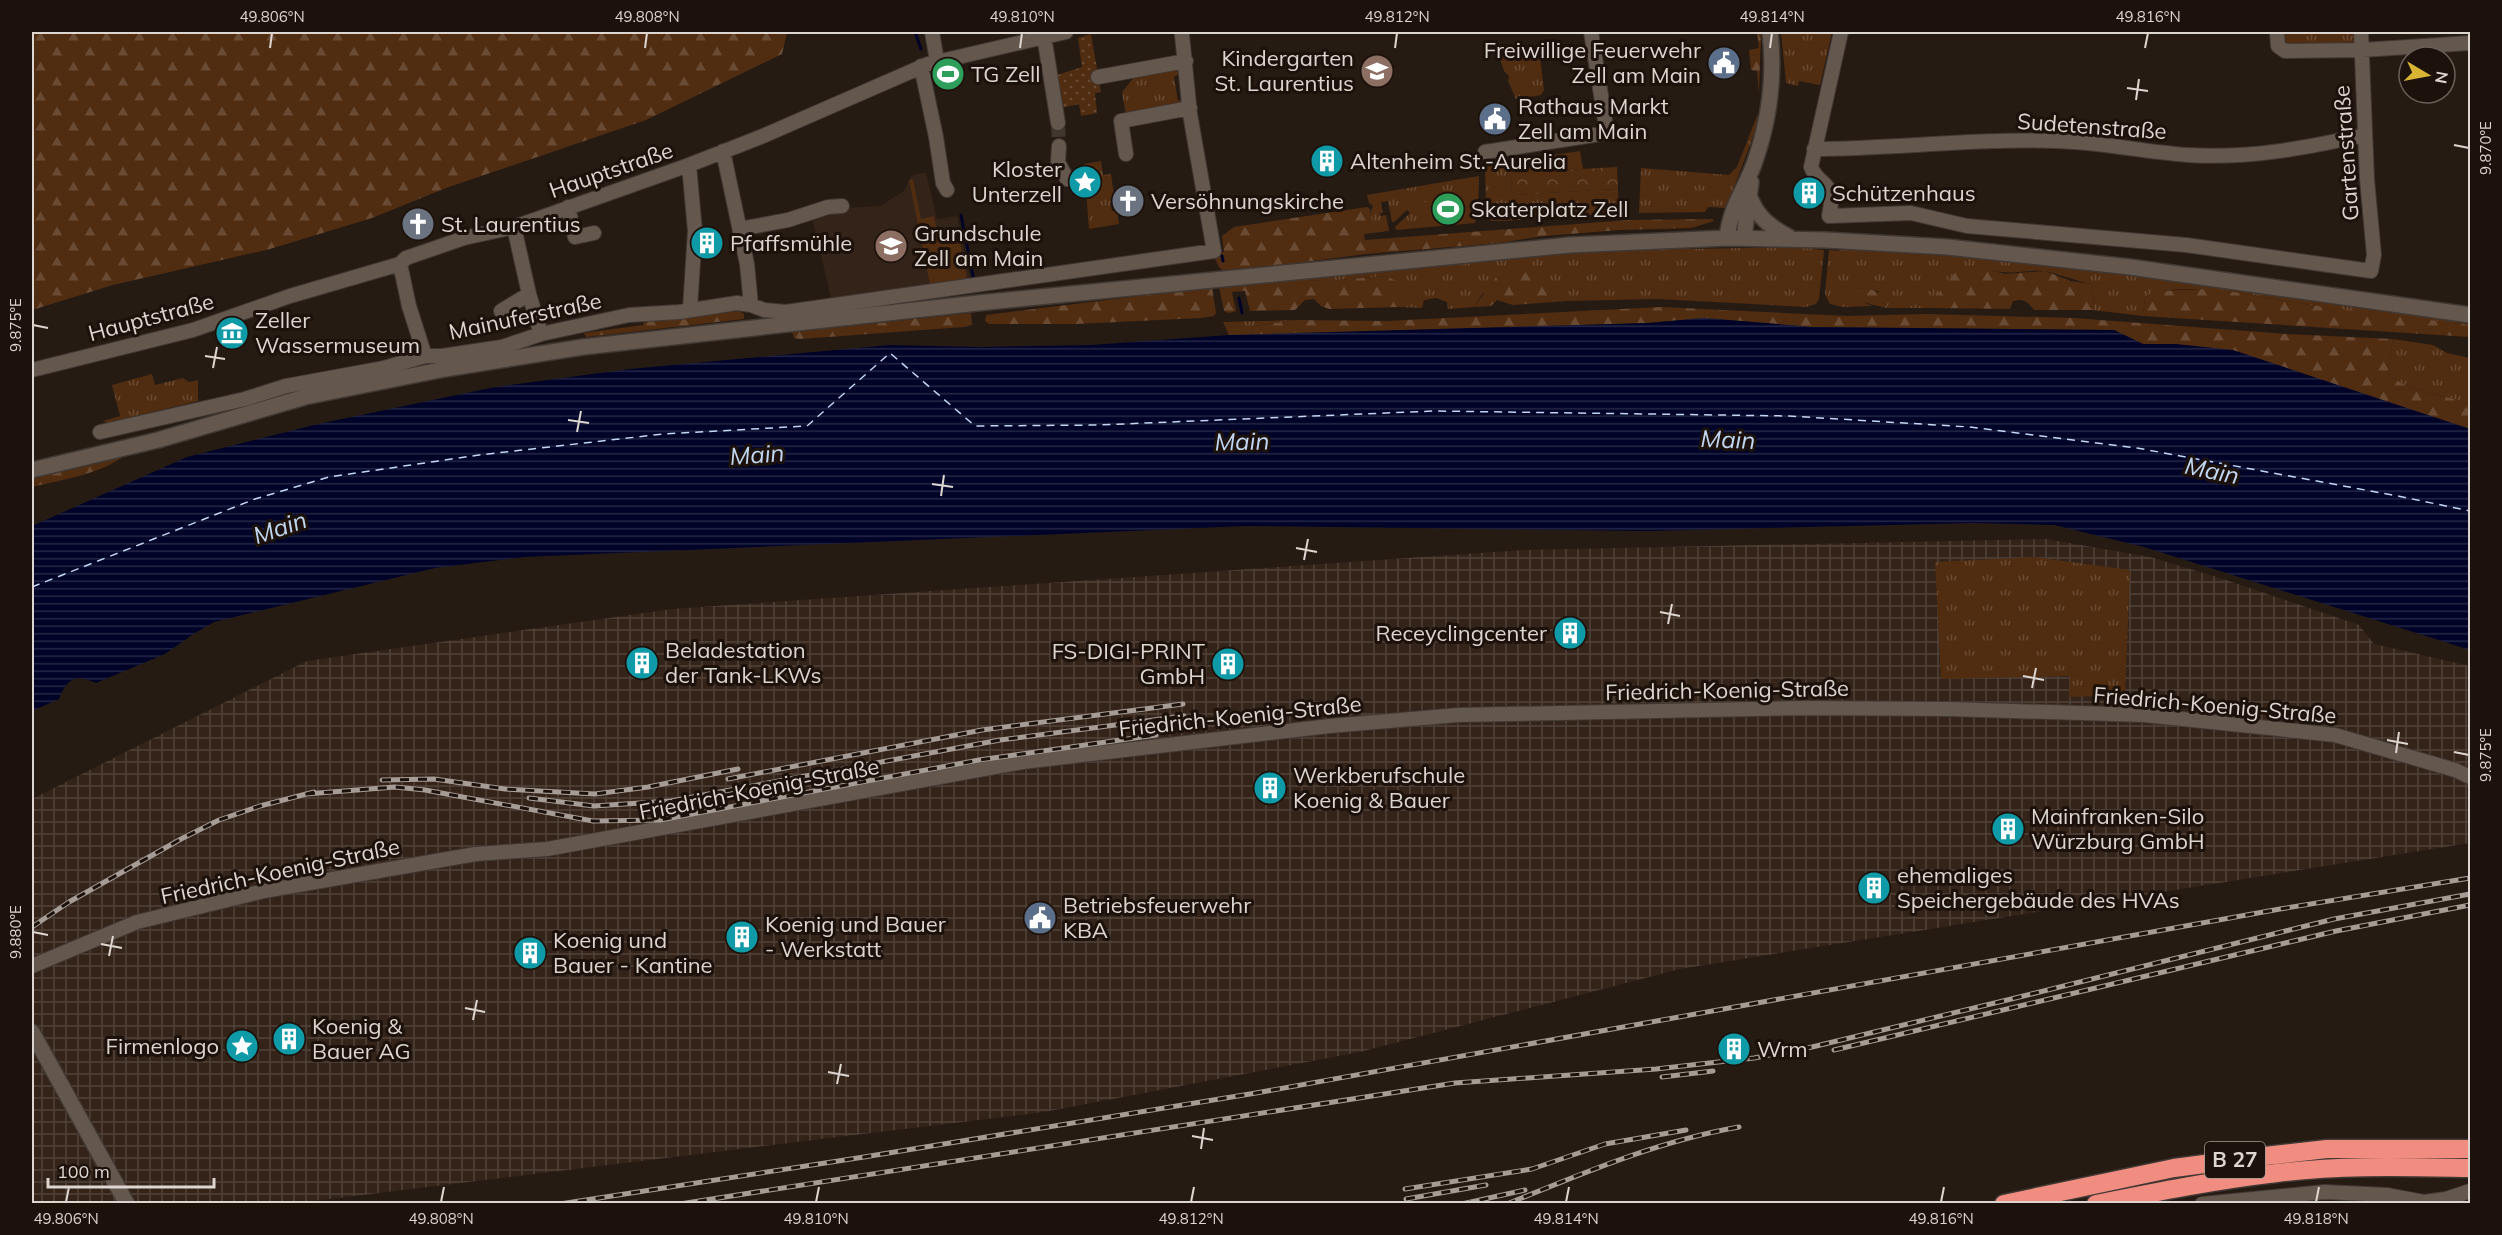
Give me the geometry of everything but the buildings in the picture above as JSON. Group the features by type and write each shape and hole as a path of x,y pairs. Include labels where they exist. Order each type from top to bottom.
{"highway":[{"name":"B 27","path":"2004,1203 2174,1168 2265,1156 2326,1149 2470,1149"},
{"name":"B 27","path":"2096,1203 2278,1172 2387,1167 2470,1168"}],"main road":[{"path":"1727,238 1732,210 1753,165 1765,127 1772,52 1770,32"},
{"path":"1744,238 1753,165"},
{"path":"1749,194 1757,214 1791,239"},
{"path":"32,471 158,440 316,394 560,350 768,325 1570,245 1744,238 2011,253 2130,267 2470,315"},
{"path":"32,1032 127,1203"}],"street":[{"path":"932,32 937,61"},
{"name":"Hauptstraße","path":"32,370 193,330 290,296 400,264 406,258 464,238 514,226 689,165 921,66 1066,32"},
{"path":"1485,153 1607,133 1591,32"},
{"path":"1814,149 1841,32"},
{"path":"2277,32 2278,46 2285,51 2362,50 2470,43"},
{"name":"Gartenstraße","path":"1814,149 1811,167 1814,176 1826,185 1831,195 1829,216 1911,213 1967,226 2186,244 2371,271 2374,255 2364,135 2361,32"},
{"path":"1126,154 1121,121 1190,108 1182,35"},
{"path":"1044,36 1058,123"},
{"path":"1098,76 1186,61"},
{"path":"921,66 943,183 947,190"},
{"name":"Mainuferstraße","path":"100,432 245,399 286,386 360,373 425,356 442,356 502,346 541,334 629,315 737,303 764,310 786,312 1038,277 1130,261 1214,251 1190,108"},
{"name":"Sudetenstraße","path":"1814,149 1913,146 1965,141 2056,141 2189,155 2267,154 2364,135"},
{"path":"1059,146 1058,162 1067,179"},
{"path":"723,151 747,264 751,305"},
{"path":"689,165 695,231 690,309"},
{"path":"740,229 788,220 828,207 842,206"},
{"path":"568,207 575,237 594,233"},
{"path":"514,226 529,294 541,334"},
{"path":"400,264 409,306 425,356"},
{"path":"501,311 529,294"},
{"name":"Friedrich-Koenig-Straße","path":"32,966 137,922 286,887 476,854 547,849 1023,762 1330,726 1434,717 1804,708 1948,709 2144,715 2335,735 2455,770 2470,777"},
{"path":"2202,1203 2325,1192 2387,1195 2424,1202 2446,1199 2470,1191"}],"shaded area":[{"name":"Grundschule Zell am Main","path":"926,172 937,219 957,216 971,283 832,302 812,217 845,208 880,206 904,191 911,176"},
{"path":"2046,539 2150,557 2359,625 2374,644 2470,666 2470,843 1680,969 1360,1052 1044,1112 297,1203 32,1204 32,799 307,661 672,609 1524,550"}],"green space":[{"path":"32,32 787,32 782,54 646,120 446,188 372,218 270,249 113,285 32,310"},
{"path":"1757,32 1761,32 1759,92 1757,71 1751,70 1749,50 1759,48"},
{"path":"1781,32 1785,34 1832,32 1820,85 1799,81 1798,86 1786,83"},
{"path":"2282,32 2354,32 2355,42 2285,47"},
{"path":"1091,34 1101,92 1095,93 1097,113 1081,116 1079,104 1061,108 1057,75 1082,67 1078,38"},
{"path":"1531,53 1540,57 1544,90 1541,95 1516,99 1508,81 1509,76 1504,71 1499,56"},
{"path":"1183,68 1183,72 1174,77 1178,101 1186,97 1188,106 1126,116 1122,92 1135,76"},
{"path":"1757,116 1761,116 1726,208 1708,207 1705,212 1639,213 1641,168 1729,175 1737,167"},
{"path":"1580,151 1583,169 1511,173 1512,195 1618,189 1619,213 1504,221 1492,221 1486,218 1485,165"},
{"path":"1101,161 1103,175 1111,174 1115,202 1110,203 1112,211 1117,211 1119,224 1089,229 1084,164"},
{"path":"1617,167 1618,189 1512,195 1511,173"},
{"path":"1479,176 1478,212 1475,223 1396,230 1395,227 1410,213 1407,210 1392,222 1388,201 1381,202 1383,213 1380,213 1381,216 1386,215 1389,231 1364,234 1373,206 1369,203 1367,195"},
{"path":"913,179 921,219 934,216 937,231 957,227 967,278 930,285 909,180"},
{"name":"Skaterplatz Zell","path":"1471,191 1474,219 1430,223 1429,216 1424,216 1423,202 1428,202 1428,195"},
{"path":"1367,207 1370,209 1372,221 1364,234 1365,240 1628,220 1712,219 1714,221 1691,228 1620,230 1544,236 1499,243 1366,254 1224,272 1215,259 1218,253 1224,252 1222,236 1234,227"},
{"path":"1813,247 1813,249 1824,250 1819,299 1816,304 1806,307 1658,299 1566,301 1556,292 1483,293 1474,307 1448,309 1447,302 1436,298 1424,300 1422,308 1399,307 1401,293 1387,276 1325,281 1292,279 1619,250"},
{"path":"1840,248 2077,268 2470,322 2470,325 2371,314 2250,295 2200,290 2158,292 2145,298 2143,316 2092,310 2094,300 2091,284 2049,272 2037,271 1991,270 1934,305 1937,308 1886,308 1889,304 1878,291 1855,288 1862,302 1873,306 1843,307 1830,304 1825,294 1829,250 1839,251"},
{"path":"1962,268 1991,270 2005,274 2045,271 2071,281 2091,284 2094,300 2092,310 2034,310 2023,300 2013,301 2010,309 1937,308 1934,305 1941,289 1952,275"},
{"path":"1518,272 1538,273 1566,301 1513,305 1497,300 1491,306 1474,307 1497,276"},
{"path":"1387,276 1401,284 1402,304 1399,307 1329,309 1321,306 1314,299 1305,300 1295,310 1250,311 1245,291 1232,292 1236,311 1229,313 1224,311 1219,287 1292,279 1325,281"},
{"path":"1212,287 1216,313 1214,316 1201,318 1076,324 989,324 985,321 986,315"},
{"path":"1855,288 1880,293 1889,304 1886,308 1862,302 1854,293"},
{"path":"2215,289 2310,305 2470,325 2470,337 2143,316 2145,298 2154,291"},
{"path":"1661,307 1847,316 1927,314 2074,318 2287,334 2393,339 2388,374 2406,385 2470,405 2470,429 2380,400 2176,344 2143,344 2114,330 1812,327 1704,318 1648,323 1252,335 1253,326 1297,320 1387,321"},
{"path":"739,311 744,314 744,319 586,337 584,333 643,325 646,316 665,320"},
{"path":"971,313 972,325 964,327 800,339 794,338 792,332"},
{"path":"1297,320 1253,326 1252,335 1229,335 1223,322"},
{"path":"2393,339 2433,345 2447,353 2470,358 2470,405 2406,385 2388,374"},
{"path":"152,374 155,385 183,378 189,382 198,380 198,401 107,423 103,421 120,416 112,385"},
{"path":"127,454 93,472 32,487 32,477"},
{"path":"2034,557 2130,570 2125,695 2069,697 2070,676 1941,679 1935,562"}],"water":[{"name":"Main","path":"1704,318 1812,327 2114,330 2143,344 2176,344 2233,350 2470,429 2470,650 2144,547 2054,525 1974,523 1649,531 1246,526 525,557 435,568 214,622 165,654 96,683 77,678 65,687 59,699 32,711 32,526 187,457 318,424 495,387 630,369 889,345 980,347 1091,345 1229,335 1648,323"}],"waterway":[{"path":"915,32 921,49"},
{"path":"961,215 973,276"},
{"path":"1222,256 1223,261"},
{"path":"1239,298 1242,313"}],"ferry route":[{"path":"32,587 255,499 329,477 479,455 663,434 807,426 890,353 975,426 1098,425 1435,411 1789,416 1970,427 2137,448 2470,511"}],"tunnel":[{"path":"1058,123 1059,146"}],"railway":[{"path":"728,779 982,730 1183,704"},
{"path":"529,798 594,806 671,801 1000,740 1184,716"},
{"path":"306,794 395,787 425,790 593,821 660,820 979,760 1156,735"},
{"path":"382,780 434,779 505,789 595,794 648,787 738,769"},
{"path":"32,927 69,902 219,820 260,806 314,792"},
{"path":"560,1204 1256,1093 2280,909 2470,878"},
{"path":"680,1204 1455,1083 1656,1069 1754,1058 1812,1047 2334,919 2470,894"},
{"path":"1834,1050 2336,931 2470,905"},
{"path":"1662,1077 1713,1071"},
{"path":"1507,1204 1650,1149 1739,1127"},
{"path":"1405,1189 1532,1169 1605,1144 1686,1130"},
{"path":"1406,1199 1486,1185"},
{"path":"1462,1204 1525,1190"}],"place":[{"name":"Freiwillige Feuerwehr Zell am Main","path":"1724,63"},
{"name":"Kindergarten St. Laurentius","path":"1377,71"},
{"name":"TG Zell","path":"948,74"},
{"name":"Rathaus Markt Zell am Main","path":"1495,119"},
{"name":"Altenheim St.-Aurelia","path":"1327,161"},
{"name":"Kloster Unterzell","path":"1085,182"},
{"name":"Schützenhaus","path":"1809,193"},
{"name":"Versöhnungskirche","path":"1128,201"},
{"name":"Skaterplatz Zell","path":"1448,209"},
{"name":"St. Laurentius","path":"418,224"},
{"name":"Pfaffsmühle","path":"707,243"},
{"name":"Grundschule Zell am Main","path":"891,246"},
{"name":"Zeller Wassermuseum","path":"232,333"},
{"name":"Receyclingcenter","path":"1570,633"},
{"name":"Beladestation der Tank-LKWs","path":"642,663"},
{"name":"FS-DIGI-PRINT GmbH","path":"1228,664"},
{"name":"Werkberufschule Koenig & Bauer","path":"1270,788"},
{"name":"Mainfranken-Silo Würzburg GmbH","path":"2008,829"},
{"name":"ehemaliges Speichergebäude des HVAs","path":"1874,888"},
{"name":"Betriebsfeuerwehr KBA","path":"1040,918"},
{"name":"Koenig und Bauer - Werkstatt","path":"742,937"},
{"name":"Koenig und Bauer - Kantine","path":"530,953"},
{"name":"Koenig & Bauer AG","path":"289,1039"},
{"name":"Firmenlogo","path":"242,1046"},
{"name":"Wrm","path":"1734,1049"}]}
